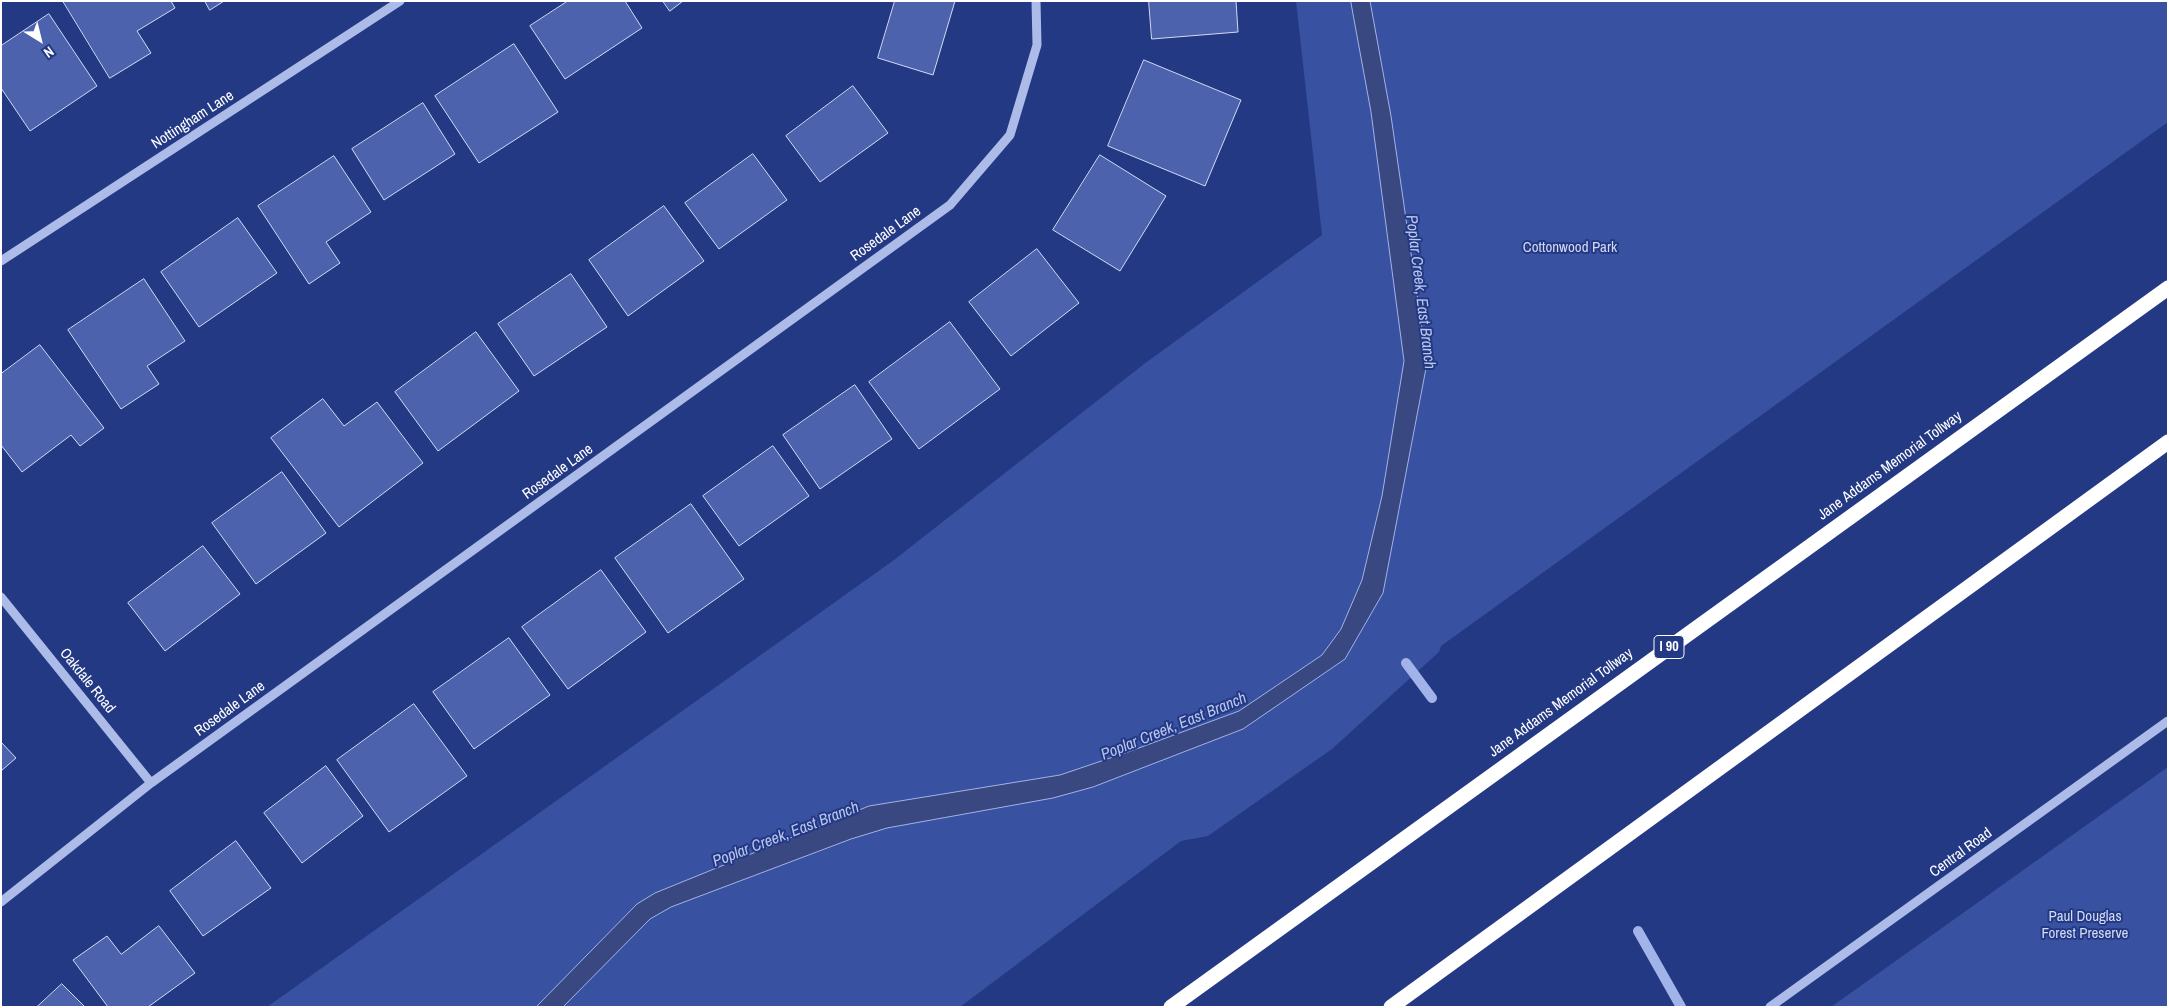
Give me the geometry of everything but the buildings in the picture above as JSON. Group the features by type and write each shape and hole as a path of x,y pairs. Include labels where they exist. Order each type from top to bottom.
{"highway":[{"name":"Jane Addams Memorial Tollway","path":"1171,1007 2168,288"},
{"path":"1391,1007 2168,442"}],"street":[{"name":"Nottingham Lane","path":"1,261 400,1"},
{"name":"Rosedale Lane","path":"1,902 151,783 950,205 1010,135 1037,45 1036,1"},
{"name":"Oakdale Road","path":"1,597 151,783"},
{"name":"Central Road","path":"1770,1007 2168,721"}],"green space":[{"name":"Cottonwood Park","path":"1296,1 2168,1 2168,122 1441,646 1439,652 1332,749 1208,836 1181,841 960,1007 267,1007 894,560 1144,364 1322,235"},
{"name":"Paul Douglas Forest Preserve","path":"2168,767 2168,1007 1831,1007"}],"shaded area":[{"path":"1351,1 1370,1 1391,116 1427,363 1383,593 1345,659 1243,729 1093,787 1053,798 887,828 851,839 671,907 650,919 563,1007 536,1007 637,904 655,893 869,806 1060,775 1128,752 1239,711 1322,655 1341,629 1362,580 1382,496 1404,361 1371,112"}],"waterway":[{"path":"1406,663 1432,698"},
{"path":"1638,931 1681,1007"}],"water label":[{"name":"Poplar Creek, East Branch","path":"1420,292"},
{"name":"Poplar Creek, East Branch","path":"1174,727"},
{"name":"Poplar Creek, East Branch","path":"786,835"}]}
